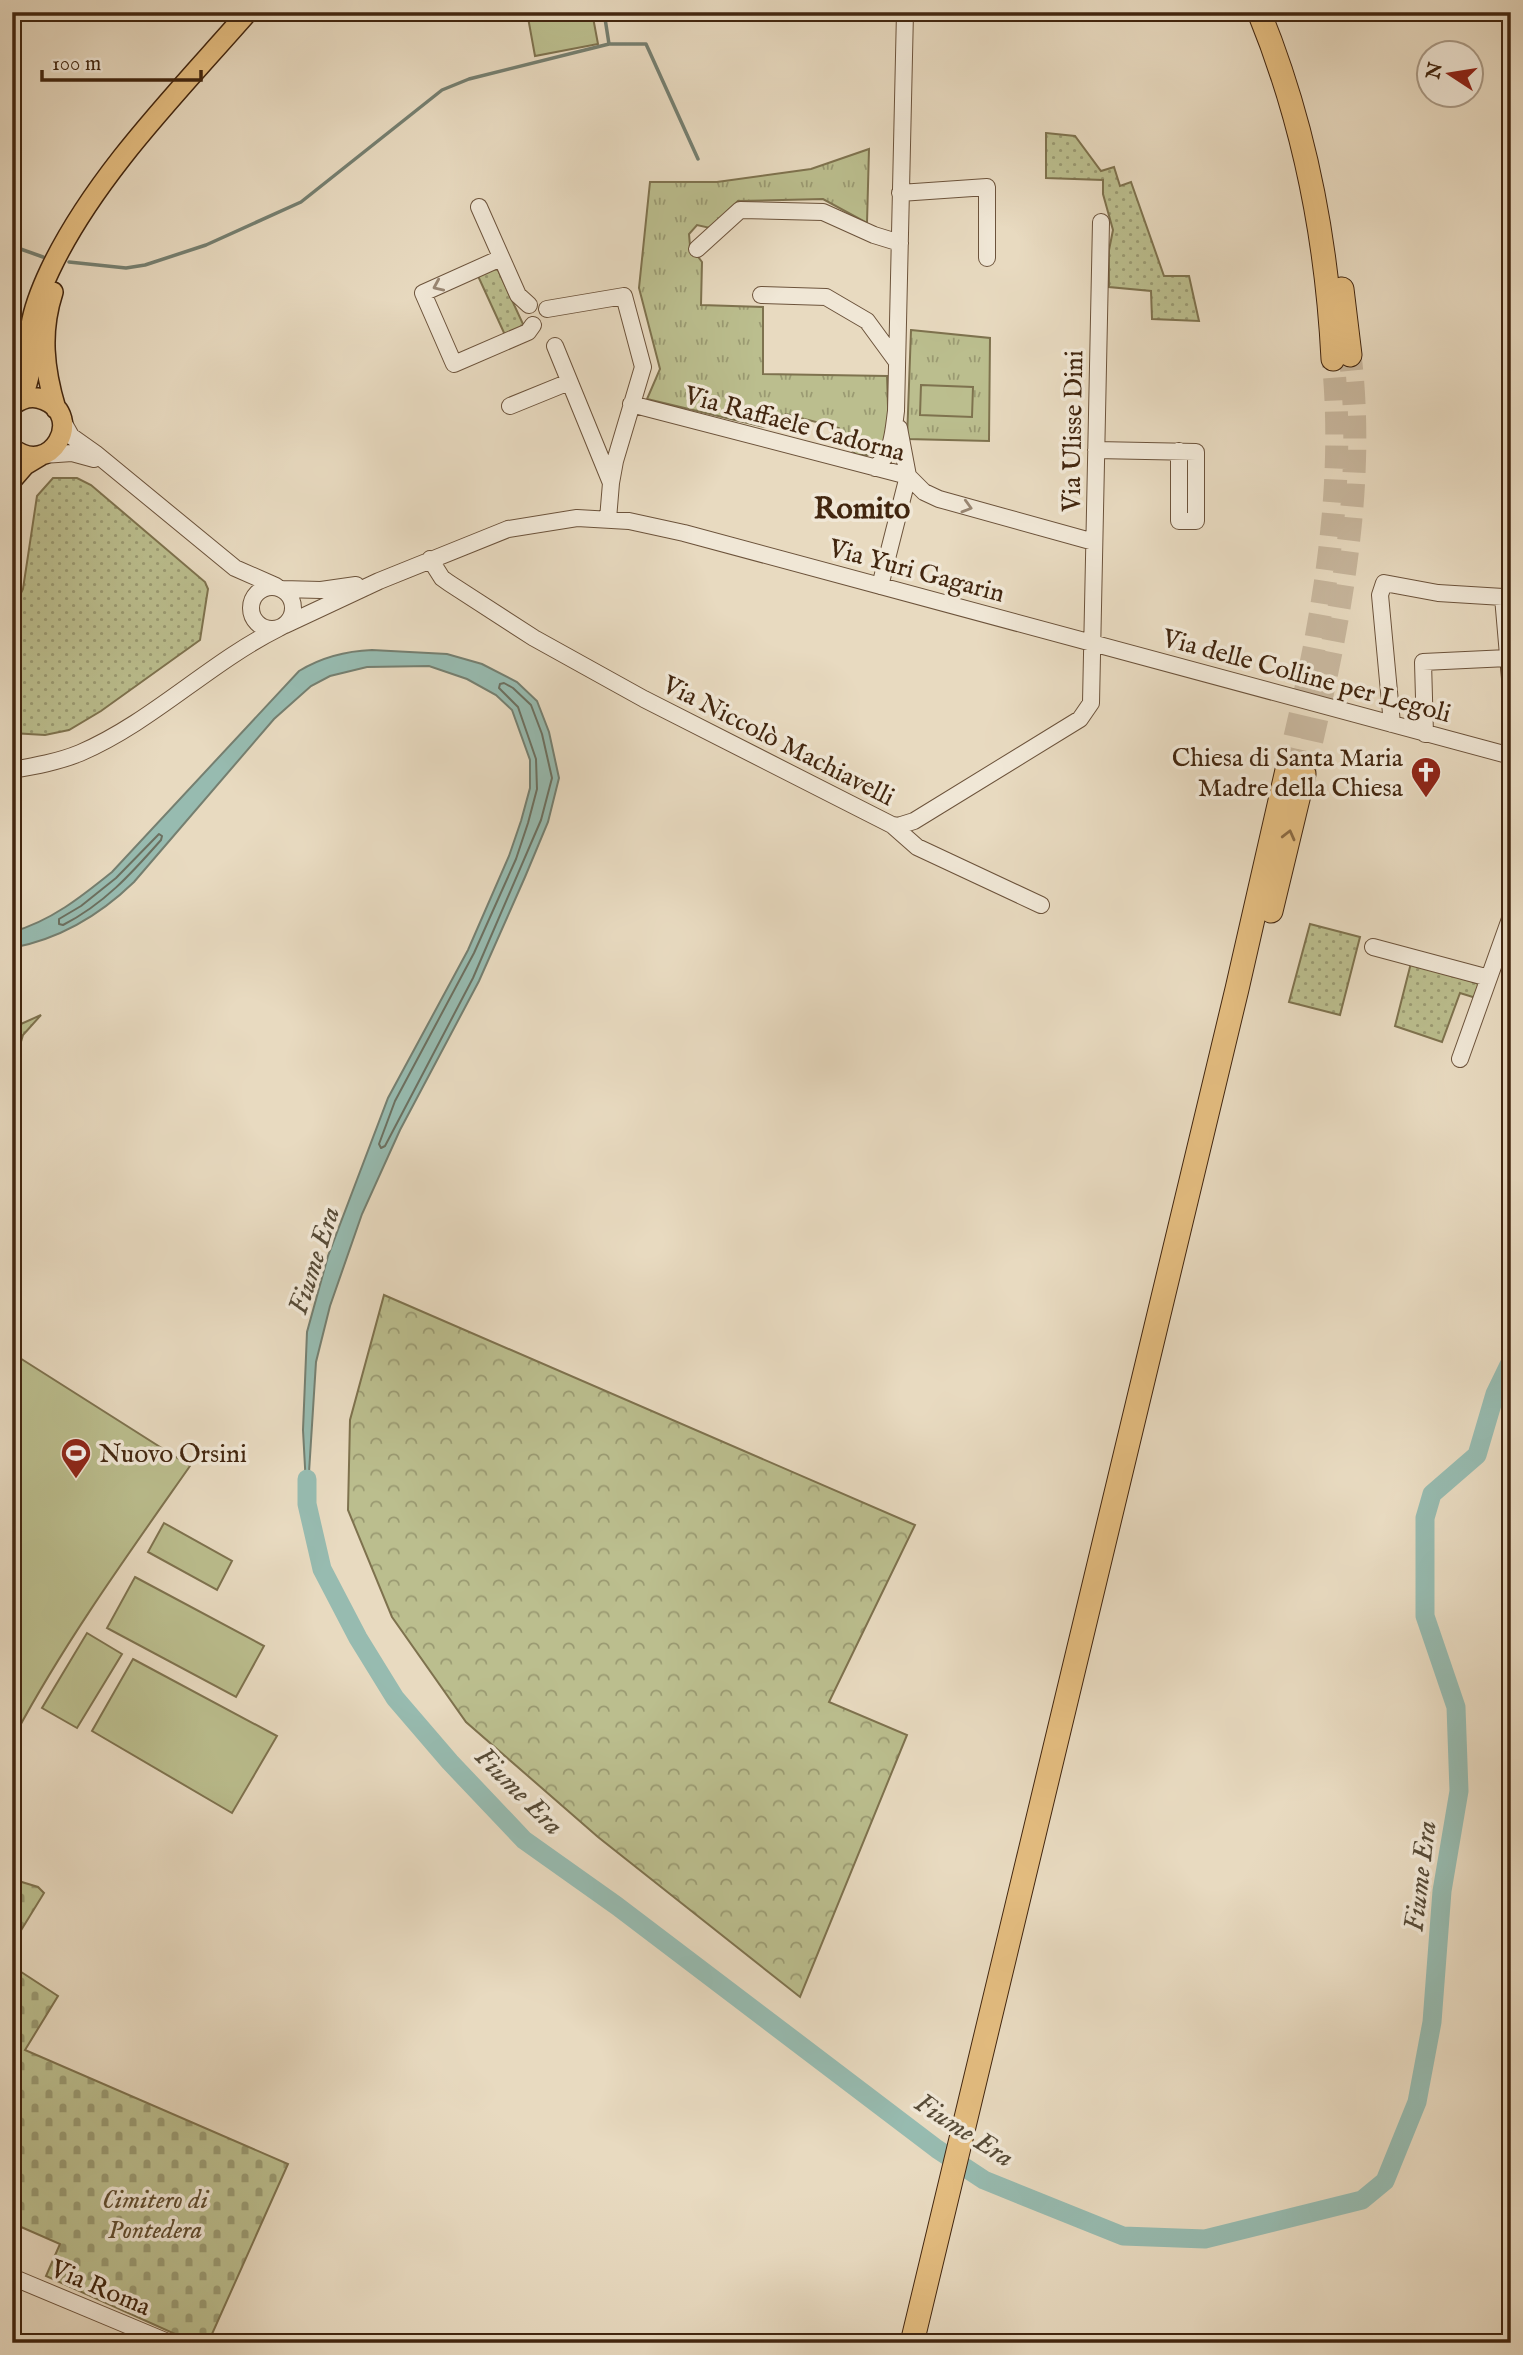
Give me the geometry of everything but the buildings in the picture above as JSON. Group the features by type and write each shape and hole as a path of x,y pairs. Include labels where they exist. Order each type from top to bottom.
{"highway":[{"path":"1259,12 1284,81 1311,186 1341,357 1336,245 1317,154 1297,81 1273,12"},
{"path":"912,2343 1014,1947 1212,1148 1296,772"},
{"path":"925,2343 1014,1947"}],"main road":[{"path":"15,404 29,382 31,325 45,281 67,236 86,206 154,119 248,12"},
{"path":"12,480 25,465 53,449 60,438 59,415 48,381 45,355 45,329 50,301 65,264 117,166"},
{"path":"15,404 29,398 41,398 59,415"},
{"path":"12,448 24,455 41,455"}],"street":[{"path":"875,468 890,449 896,411 905,12"},
{"path":"900,193 987,187 987,258"},
{"path":"479,207 518,295 529,305"},
{"path":"697,249 740,210 822,212 900,243"},
{"name":"Via Ulisse Dini","path":"1091,642 1101,222"},
{"path":"500,258 422,293 454,364 545,321 547,309"},
{"path":"761,295 826,297 867,321 898,362"},
{"path":"547,309 624,296 643,367 611,483 608,520"},
{"path":"529,305 541,303 547,309"},
{"path":"529,305 524,315 533,326"},
{"path":"555,346 611,483"},
{"path":"510,406 569,382"},
{"name":"Via Raffaele Cadorna","path":"631,404 908,476 924,492 939,499 1094,542"},
{"path":"880,586 908,476 896,411"},
{"path":"59,415 73,439 95,453 111,469 235,568 288,593 294,606 290,619 282,626 265,628 259,625 251,610 247,587 235,568"},
{"path":"1096,450 1179,451"},
{"path":"41,455 76,453 111,469"},
{"name":"Via Yuri Gagarin","path":"438,556 508,529 563,519 637,523 684,533 1091,642"},
{"path":"12,770 63,759 105,741 234,652 282,626 438,556"},
{"name":"Via Niccolò Machiavelli","path":"438,556 442,578 534,638 644,699 898,826 914,821 1080,719 1089,708 1092,693 1091,642"},
{"path":"234,652 245,636 256,593 268,586 321,590 379,581"},
{"path":"1392,724 1380,595 1384,583 1438,593 1503,597 1511,690"},
{"name":"Via delle Colline per Legoli","path":"1091,642 1511,756"},
{"path":"1425,734 1423,663 1508,659"},
{"path":"892,825 917,847 1041,905"},
{"path":"1460,1059 1511,916"},
{"path":"1373,947 1489,978"},
{"name":"Via Roma","path":"12,2277 170,2343"}],"green space":[{"path":"527,12 592,12 598,44 535,56"},
{"path":"1046,133 1075,136 1101,171 1114,167 1120,186 1131,182 1164,276 1189,276 1199,321 1152,319 1151,291 1109,287 1109,250 1113,230 1103,194 1103,180 1046,178"},
{"path":"869,149 867,223 823,199 738,201 710,228 697,225 689,234 690,246 702,262 701,305 763,307 763,374 887,376 889,437 879,452 856,455 839,428 786,414 764,427 647,399 660,369 639,288 650,182 717,182 811,169"},
{"path":"494,269 498,270 523,324 522,329 505,335 478,276"},
{"path":"911,330 990,338 989,441 907,439"},
{"path":"921,385 973,387 972,417 920,415"},
{"path":"53,478 77,478 91,485 205,582 208,589 200,640 101,711 69,730 45,735 12,733 10,659 13,620 23,589 37,496"},
{"path":"1310,924 1360,937 1340,1015 1289,1002"},
{"path":"1411,963 1477,983 1479,988 1476,998 1460,993 1442,1042 1395,1026"},
{"path":"41,1015 23,1035 13,1069 12,1115 12,1028"},
{"path":"384,1295 915,1525 829,1702 907,1735 800,1997 598,1837 466,1722 392,1617 348,1510 350,1420"},
{"path":"12,1353 190,1466 77,1631 16,1733 12,1731"},
{"path":"164,1523 232,1561 217,1590 148,1552"},
{"path":"135,1577 264,1646 236,1697 107,1628"},
{"path":"87,1633 122,1654 77,1728 42,1708"},
{"path":"133,1659 277,1736 232,1813 92,1731"},
{"path":"12,1879 38,1887 44,1893 12,1945"},
{"name":"Cimitero di Pontedera","path":"12,1966 58,1996 25,2050 288,2164 208,2343 195,2343 46,2276 60,2244 12,2223"}],"water":[{"path":"372,650 447,654 482,664 517,682 537,701 549,732 559,778 548,822 525,877 479,981 400,1130 362,1214 330,1306 316,1362 307,1504 303,1430 307,1332 328,1256 388,1098 468,950 509,856 521,821 530,788 530,760 512,710 496,695 467,679 429,666 367,667 330,676 311,686 274,719 121,894 78,924 46,939 12,948 12,932 53,915 112,872 299,671 334,656"}],"waterway":[{"path":"69,262 126,268 145,265 206,245 301,202 442,90 469,79 609,44 604,12"},
{"path":"609,44 646,44 698,159"},
{"path":"12,246 43,257"},
{"name":"Fiume Era","path":"307,1479 307,1504 322,1569 358,1638 395,1698 450,1762 524,1840 617,1906 937,2149 984,2180 1123,2236 1205,2239 1362,2200 1385,2181 1417,2102 1432,2022 1442,1891 1459,1791 1456,1707 1425,1616 1425,1518 1432,1494 1477,1455 1495,1394 1511,1361"}],"tunnel":[{"path":"1304,774 1337,619 1351,514 1354,408 1350,355"},
{"path":"1287,770 1310,669 1328,566 1336,463 1333,359"}],"place":[{"name":"Chiesa di Santa Maria Madre della Chiesa","path":"1426,799"},
{"name":"Nuovo Orsini","path":"76,1480"}],"district":[{"name":"Romito","path":"862,508"}]}
